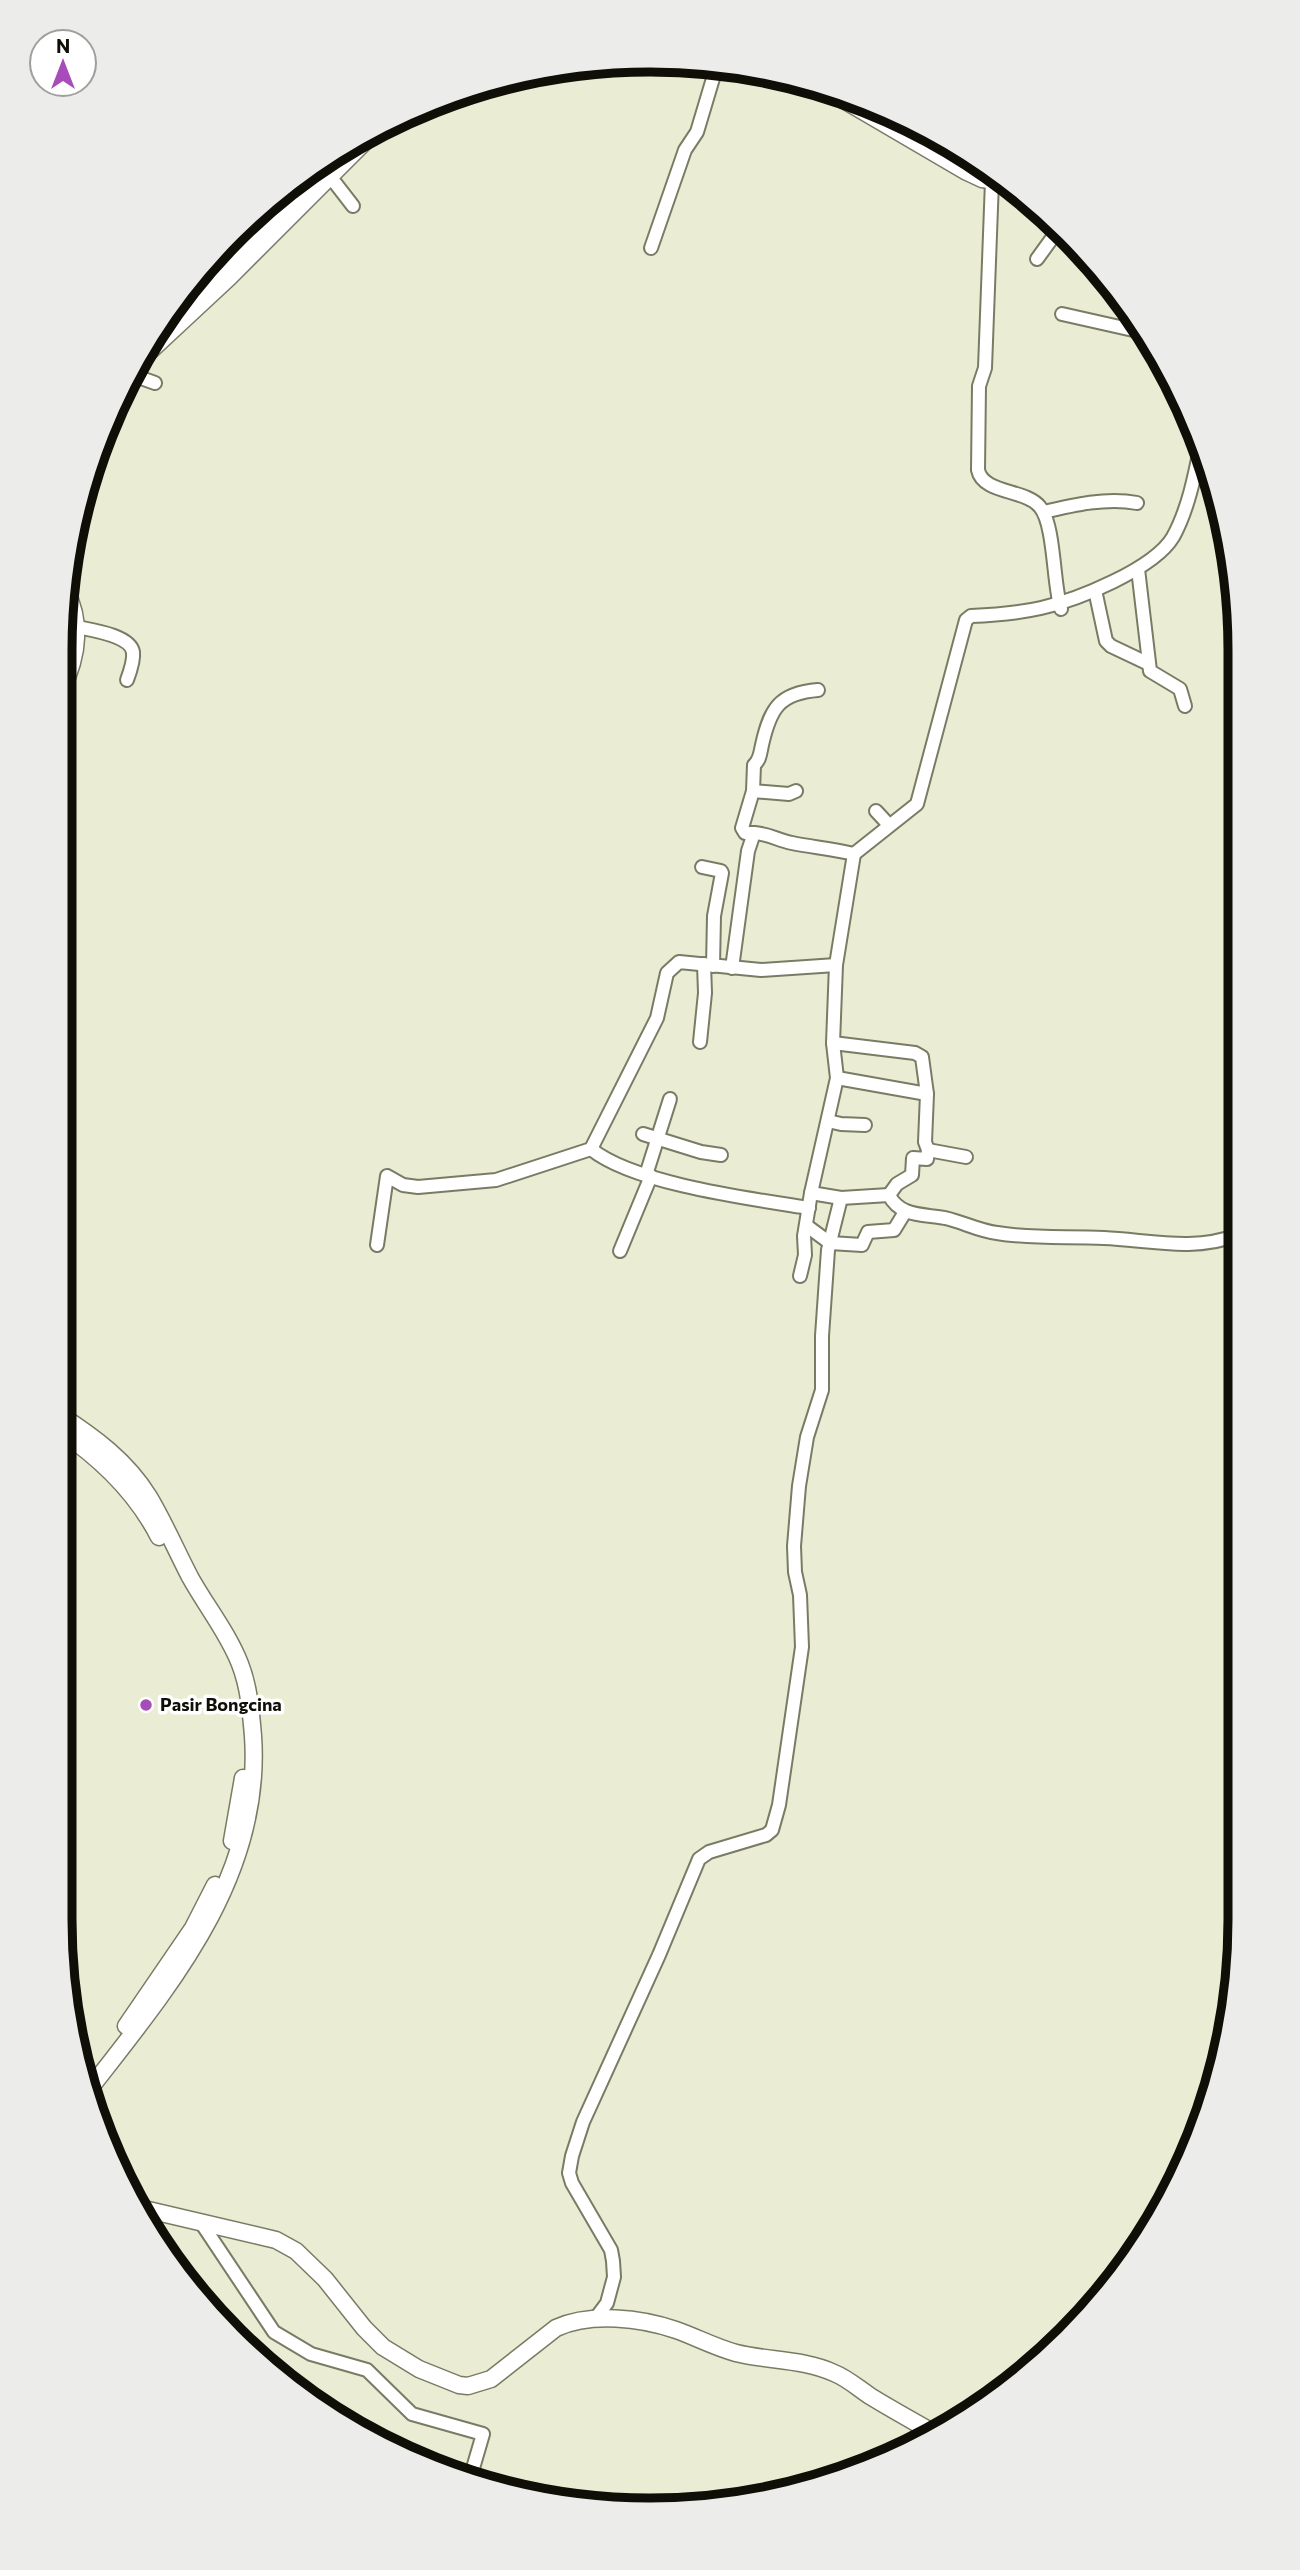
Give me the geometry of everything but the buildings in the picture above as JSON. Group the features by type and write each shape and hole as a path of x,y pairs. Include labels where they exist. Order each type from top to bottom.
{"highway":[{"path":"168,331 344,160"}],"main road":[{"path":"872,116 967,172 984,178"},
{"path":"72,660 77,627 74,605"},
{"path":"72,1424 112,1452 148,1496 240,1664 251,1709 254,1751 248,1821 231,1878 204,1933 149,2012 95,2082"},
{"path":"72,1439 111,1471 154,1528 232,1671 239,1694 245,1746 245,1765 234,1835 221,1873 193,1928 92,2073"},
{"path":"150,2210 276,2240 296,2250 325,2278 364,2328 383,2347 412,2365 459,2385 468,2386 491,2379 556,2328 566,2324 594,2319 651,2324 736,2353 814,2365 837,2374 922,2430"}],"street":[{"path":"651,248 685,150 697,132 714,76"},
{"path":"329,175 353,206"},
{"path":"992,184 985,368 979,386 978,470 984,481 1007,492 1029,497 1044,512 1060,606"},
{"path":"1037,259 1054,236"},
{"path":"1062,314 1131,330"},
{"path":"140,378 155,383"},
{"path":"800,1276 805,1255 804,1236 811,1193 838,1078 833,1043 836,965 854,854 917,804 966,620 971,616 1060,606 1138,569 1172,539 1195,478 1198,463"},
{"path":"1044,512 1101,502 1137,503"},
{"path":"1138,569 1151,673 1180,689 1185,706"},
{"path":"1095,590 1106,641 1149,664"},
{"path":"77,627 110,634 131,647 133,651 127,680"},
{"path":"818,690 790,695 774,708 766,727 759,761 754,765 753,791 742,828 745,833 770,834 793,844 825,847 854,854"},
{"path":"753,791 789,794 796,791"},
{"path":"876,811 889,825"},
{"path":"732,968 748,851 754,833"},
{"path":"700,1042 714,916 722,873 702,867"},
{"path":"377,1245 387,1176 403,1185 418,1187 496,1180 591,1149 657,1018 667,973 679,962 761,970 836,965"},
{"path":"833,1043 920,1054 927,1094 927,1159 913,1158 912,1175 897,1184 889,1195"},
{"path":"838,1078 927,1094"},
{"path":"620,1251 649,1176 670,1099"},
{"path":"828,1121 865,1125"},
{"path":"643,1134 701,1152 721,1155"},
{"path":"591,1149 604,1160 649,1176 809,1208"},
{"path":"928,1150 967,1157"},
{"path":"811,1193 841,1198 889,1195"},
{"path":"889,1195 894,1206 905,1212 948,1219 993,1233 1034,1238 1104,1238 1174,1244 1205,1243 1228,1237"},
{"path":"594,2319 607,2302 614,2277 611,2250 582,2202 569,2173 583,2122 659,1955 699,1859 709,1852 766,1835 772,1830 779,1805 802,1647 800,1595 795,1572 796,1520 807,1437 822,1390 822,1336 830,1243 841,1198"},
{"path":"807,1226 830,1243 862,1245 868,1232 894,1230 905,1212"},
{"path":"199,2221 274,2332 311,2354 367,2371 412,2414 483,2434 472,2471"}],"place":[{"name":"Pasir Bongcina","path":"146,1705"}]}
